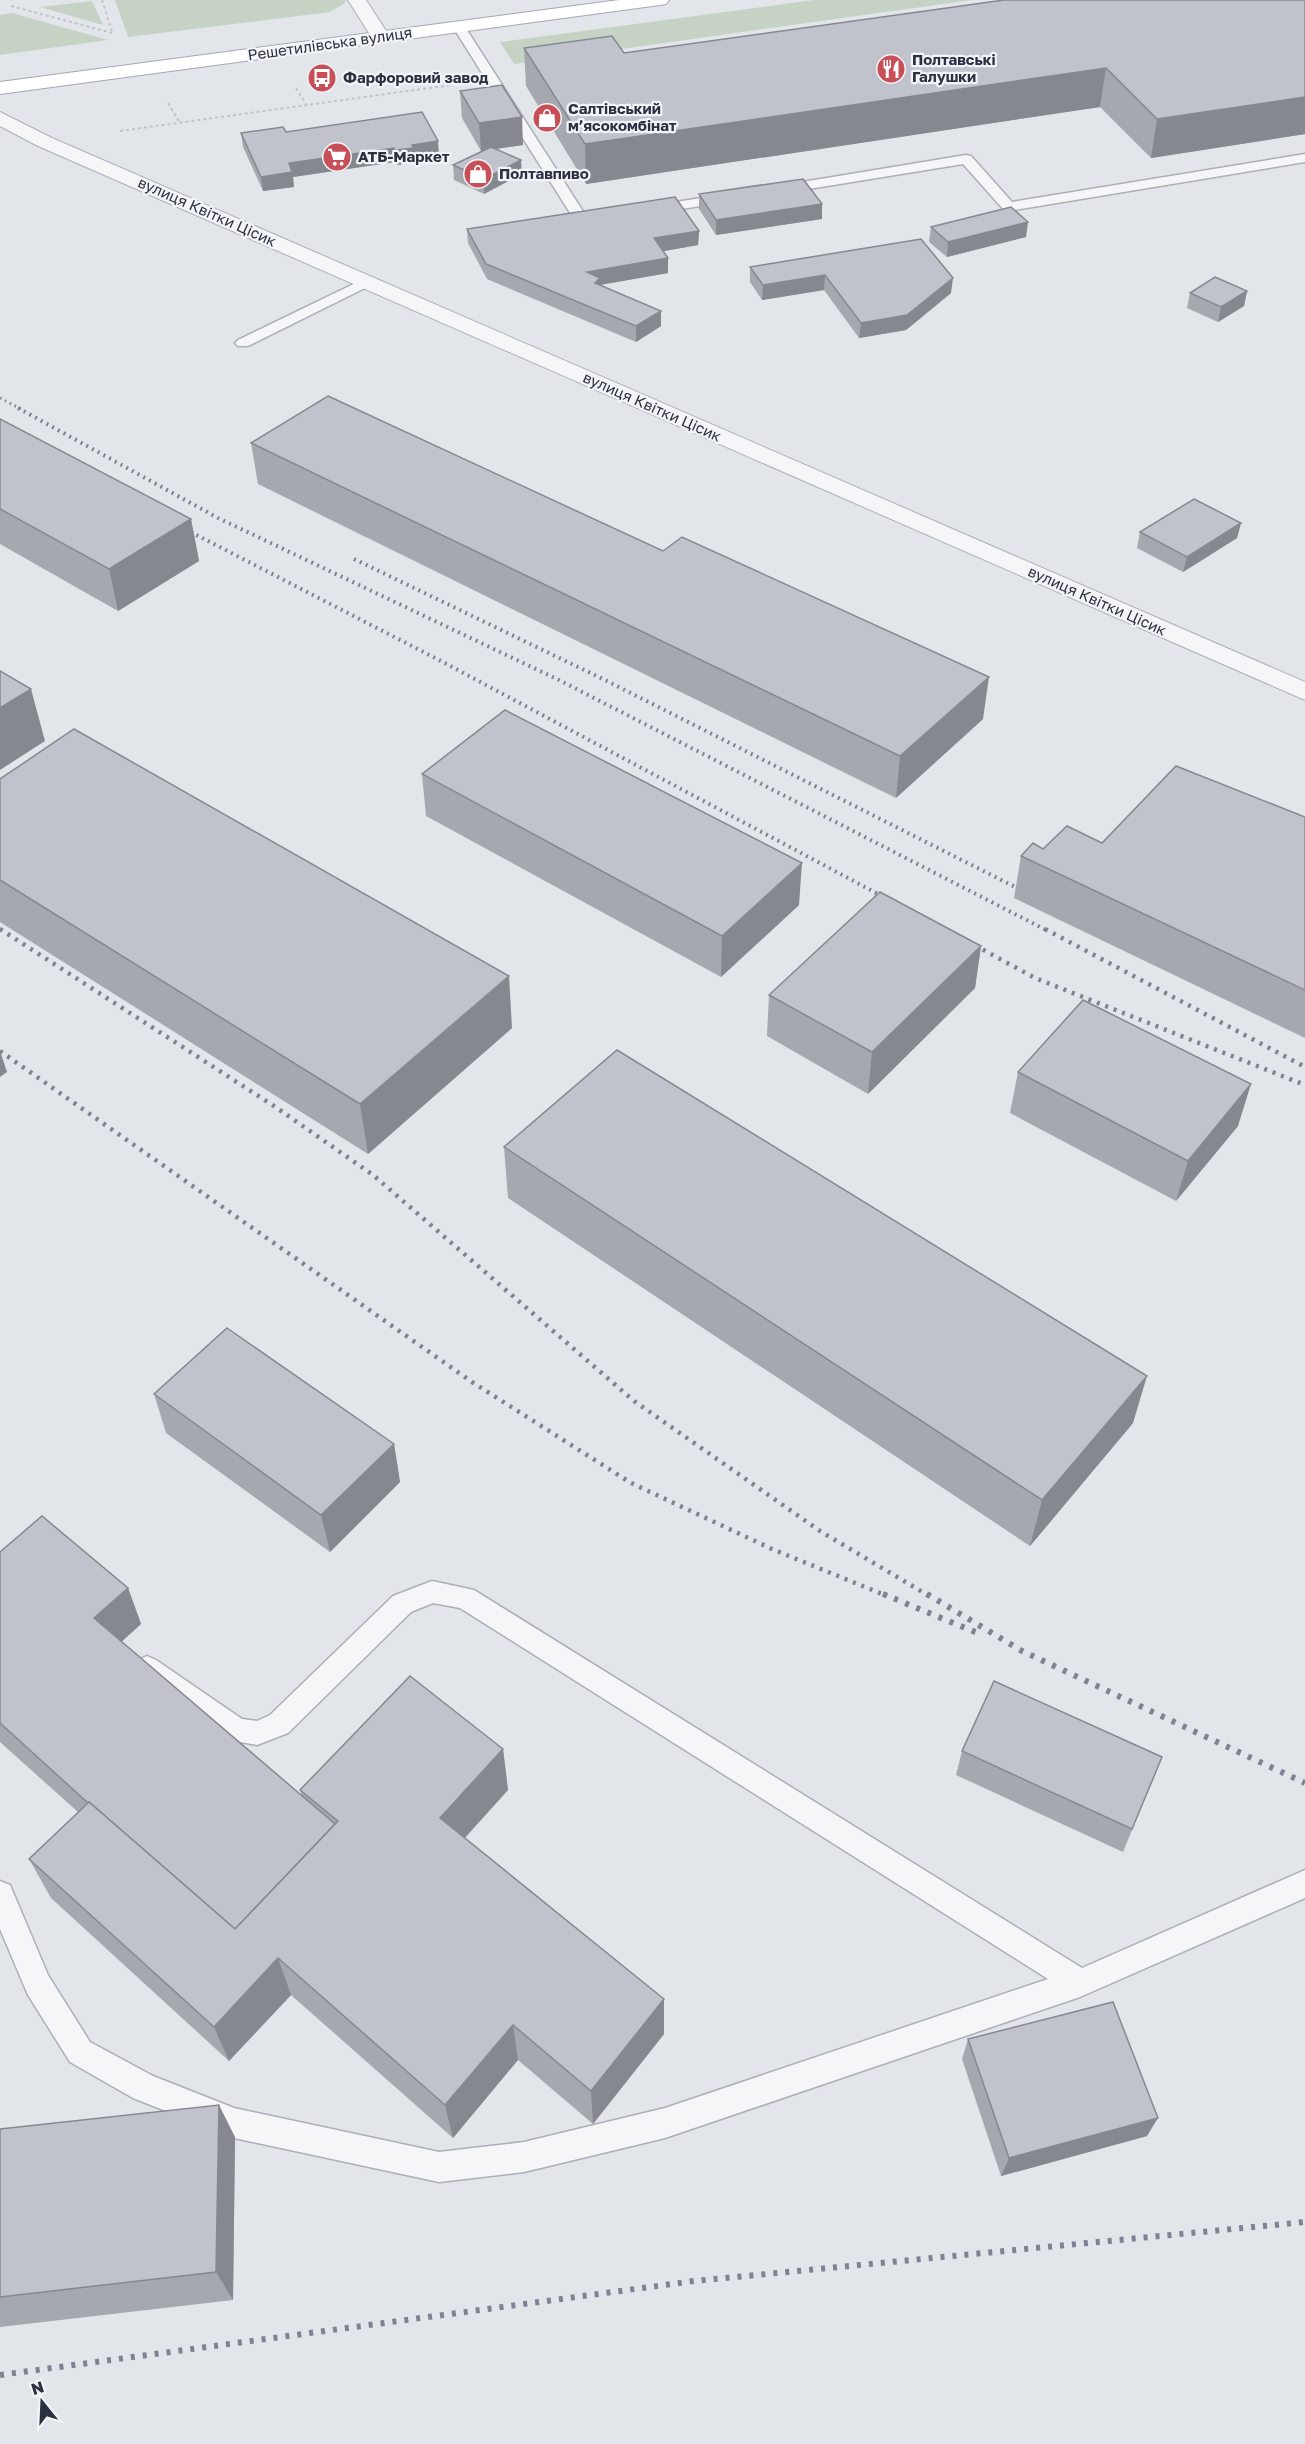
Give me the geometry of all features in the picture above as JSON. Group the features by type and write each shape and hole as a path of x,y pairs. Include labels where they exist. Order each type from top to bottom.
{"main road":[{"name":"Решетилівська вулиця","path":"0,88 660,0"}],"street":[{"path":"357,0 381,37"},
{"name":"вулиця Квітки Цісик","path":"0,118 45,142 1305,692"}],"lane":[{"path":"459,27 582,221 617,215"},
{"path":"768,191 966,159 1009,207 1305,158"},
{"path":"640,212 745,195"},
{"path":"243,343 366,282"},
{"path":"136,1660 237,1731 257,1734 279,1724 402,1604 432,1592 465,1598 1080,1983"},
{"path":"0,1895 38,1985 80,2052 144,2087 234,2122 333,2146 439,2167 524,2157 665,2123 1080,1983 1305,1884"}],"path":[{"path":"102,0 117,42"},
{"path":"12,6 112,32"},
{"path":"113,132 492,79"},
{"path":"165,99 180,123"}],"green space":[{"path":"115,0 346,0 344,4 330,12 128,37"},
{"path":"814,0 972,0 514,64 500,42"},
{"path":"92,1 103,25 40,7"},
{"path":"12,13 108,40 0,55 0,15"}],"building":[{"path":"1004,0 1305,0 1305,97 1157,119 1106,68 585,144 524,48 612,36 624,53"},
{"path":"502,85 522,117 479,123 460,91"},
{"path":"422,112 438,141 412,145 414,148 395,150 394,148 289,163 292,172 261,177 241,133 283,127 286,132"},
{"path":"491,147 521,160 484,179 453,165"},
{"path":"803,179 822,204 716,220 699,194"},
{"path":"675,197 699,231 654,238 668,258 587,272 600,278 595,283 661,311 636,326 486,264 467,229"},
{"path":"1011,207 1028,222 948,242 931,227"},
{"path":"921,239 953,278 907,315 861,323 825,275 763,285 750,267"},
{"path":"1215,277 1247,291 1221,307 1190,293"},
{"path":"328,396 663,551 682,537 989,677 900,756 251,443"},
{"path":"0,419 191,519 109,569 0,509"},
{"path":"1194,499 1241,523 1187,557 1140,532"},
{"path":"0,671 31,689 0,708"},
{"path":"505,710 802,863 722,936 422,774"},
{"path":"74,729 509,976 360,1104 0,880 0,779"},
{"path":"1176,766 1305,817 1305,990 1021,856 1033,843 1043,849 1067,826 1102,843"},
{"path":"880,892 981,946 872,1052 769,995"},
{"path":"1083,1000 1251,1084 1188,1161 1018,1072"},
{"path":"617,1050 1147,1376 1042,1500 504,1147"},
{"path":"227,1328 394,1444 321,1515 154,1394"},
{"path":"42,1516 128,1588 94,1618 335,1824 235,1929 88,1803 0,1723 0,1552"},
{"path":"410,1676 503,1749 440,1818 664,1999 591,2091 513,2025 445,2105 278,1958 214,2027 29,1859 89,1802 235,1929 338,1821 300,1790"},
{"path":"994,1681 1162,1757 1132,1829 962,1751"},
{"path":"1113,2002 1158,2118 1009,2158 968,2039"},
{"path":"219,2105 216,2272 0,2297 0,2129"}],"railway":[{"path":"0,398 21,409"},
{"path":"18,408 218,518 559,680 1048,931"},
{"path":"179,526 441,661 893,902"},
{"path":"354,559 605,680 1031,895"},
{"path":"3,931 0,929 277,1108 373,1175 634,1401 820,1531 929,1596"},
{"path":"1045,929 1305,1067"},
{"path":"967,941 1035,978 1305,1085"},
{"path":"0,1051 472,1382 631,1483 772,1549 887,1596"},
{"path":"883,1594 980,1634"},
{"path":"927,1594 1022,1651 1305,1783"},
{"path":"0,2375 694,2281 1305,2222"}],"place":[{"name":"Полтавські Галушки","path":"891,69"},
{"name":"Фарфоровий завод","path":"322,78"},
{"name":"Салтівський мʼясокомбінат","path":"547,118"},
{"name":"АТБ-Маркет","path":"337,157"},
{"name":"Полтавпиво","path":"478,174"}]}
